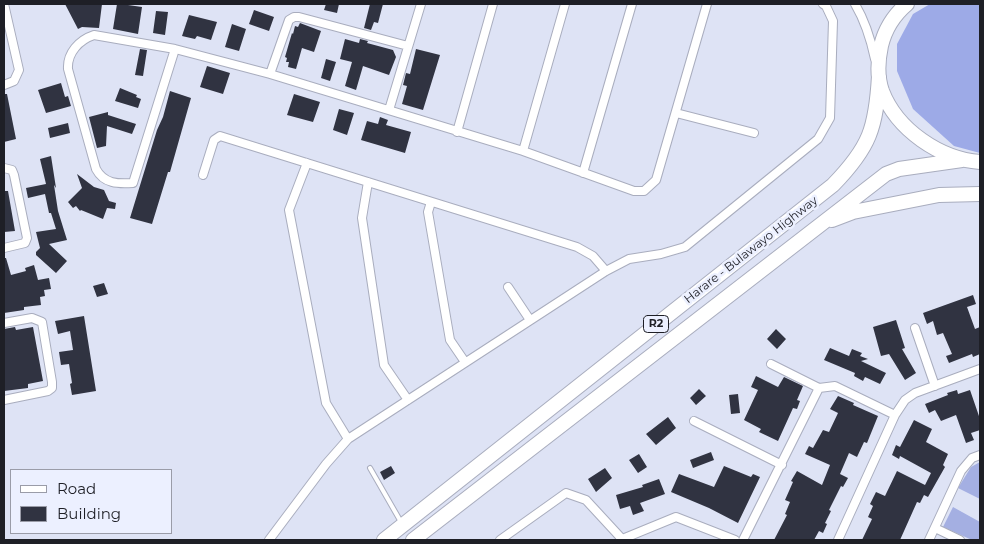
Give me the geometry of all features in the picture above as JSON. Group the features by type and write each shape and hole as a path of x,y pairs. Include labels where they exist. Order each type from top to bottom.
{"highway":[{"name":"Harare - Bulawayo Highway","path":"384,540 833,185 862,152 876,116 879,57 884,36 891,21 907,4"},
{"name":"Harare - Bulawayo Highway","path":"879,76 882,91 894,113 918,137 931,147 945,154 962,160 980,162"},
{"name":"Harare - Bulawayo Highway","path":"412,540 886,174 904,168 962,160"},
{"path":"818,225 853,212 890,204 938,195 980,194"}],"street":[{"path":"4,4 19,70 14,81 4,85"},
{"path":"389,110 421,4"},
{"path":"457,132 493,4"},
{"path":"523,151 565,4"},
{"path":"583,172 632,4"},
{"path":"175,49 133,183 114,184 103,178 96,169 68,69 70,56 79,43 94,35 175,49 270,74 523,151 634,191 644,191 656,180 707,4"},
{"path":"269,540 326,464 348,439 606,271 628,259 661,254 685,247 818,139 830,118 833,21 826,6 823,4"},
{"path":"855,4 862,15 871,41 879,76"},
{"path":"270,74 289,20 294,17 408,46"},
{"path":"676,113 754,133"},
{"path":"203,175 214,140 220,136 577,248 593,256 606,271"},
{"path":"307,163 289,210 326,403 348,439"},
{"path":"4,168 12,170 14,175 27,238 25,243 21,245 4,248"},
{"path":"368,182 362,218 384,365 408,400"},
{"path":"431,202 428,212 450,340 465,362"},
{"path":"508,287 530,320"},
{"path":"4,323 32,318 42,322 52,388 48,391 4,400"},
{"path":"914,328 935,386"},
{"path":"771,364 819,388 835,386 895,415"},
{"path":"838,540 895,415 905,400 915,393 980,369"},
{"path":"743,540 819,388"},
{"path":"694,421 782,465"},
{"path":"930,540 961,471 972,458 980,456"},
{"path":"500,540 566,493 586,500 621,539 676,517 735,540"},
{"path":"935,528 960,540"}],"lane":[{"path":"370,468 403,525"}],"shaded area":[{"path":"930,4 980,4 980,153 954,146 913,109 897,71 897,44 913,14"},
{"path":"980,462 980,499 958,488 971,467"},
{"path":"953,507 980,522 980,540 972,540 943,527"}],"building":[{"path":"65,4 102,4 99,28 82,27 78,29"},
{"path":"117,4 142,7 138,34 113,29"},
{"path":"326,4 339,4 337,13 324,10"},
{"path":"370,4 383,4 378,23 374,22 371,30 364,28"},
{"path":"254,10 274,17 269,31 249,24"},
{"path":"156,11 168,12 165,35 153,33"},
{"path":"189,15 217,22 211,40 197,36 195,39 182,36"},
{"path":"300,23 321,31 314,52 302,48 296,69 288,67 289,62 286,62 287,58 285,57 295,26 298,27"},
{"path":"232,24 246,29 239,51 225,47"},
{"path":"345,39 359,43 360,39 368,41 367,43 393,50 396,57 389,75 363,66 356,90 345,86 352,62 340,59"},
{"path":"140,49 147,50 143,76 135,75"},
{"path":"416,49 440,55 423,110 402,104 407,86 403,85 406,73 410,74"},
{"path":"326,59 336,62 330,81 321,78"},
{"path":"207,66 230,73 223,94 200,87"},
{"path":"61,83 65,97 68,96 71,106 46,113 38,90"},
{"path":"120,88 137,95 136,97 141,99 138,108 115,101"},
{"path":"170,91 191,98 170,172 168,172 152,224 130,218"},
{"path":"4,94 7,94 16,139 4,142"},
{"path":"294,94 320,102 313,122 287,115"},
{"path":"339,109 354,113 347,135 333,130"},
{"path":"108,112 108,115 136,124 132,134 107,126 106,146 97,148 89,117"},
{"path":"380,117 388,120 386,125 411,132 405,153 361,140 367,121 378,124"},
{"path":"68,123 70,133 50,138 48,128"},
{"path":"51,156 58,211 67,240 49,244 67,261 56,273 36,255 40,248 36,232 56,229 51,213 49,213 45,194 28,198 26,188 46,184 40,159"},
{"path":"77,174 94,187 104,190 109,201 116,203 115,209 107,208 103,219 80,211 76,206 73,208 68,202 82,188"},
{"path":"4,191 8,191 15,231 4,232"},
{"path":"4,258 6,258 11,275 26,271 25,268 34,265 38,280 49,278 51,289 44,290 45,296 40,297 41,305 24,307 24,310 4,313"},
{"path":"104,283 108,294 97,297 93,286"},
{"path":"973,295 976,304 967,307 975,329 980,327 980,354 973,357 972,354 949,363 946,356 952,354 943,333 937,335 933,321 927,324 923,313"},
{"path":"84,316 96,391 72,395 69,364 61,365 59,352 73,350 70,331 58,334 55,321"},
{"path":"896,320 905,348 902,349 916,373 905,380 889,354 881,356 873,327"},
{"path":"15,327 16,330 33,327 43,381 28,384 28,388 4,391 4,329"},
{"path":"776,329 786,339 777,349 767,339"},
{"path":"830,348 849,356 852,349 862,353 860,356 868,359 861,361 886,373 880,384 865,377 863,381 854,376 855,373 824,360"},
{"path":"756,376 778,387 784,377 803,386 797,400 800,401 797,409 793,408 778,441 759,432 761,429 744,420 758,390 751,387"},
{"path":"699,389 706,396 696,405 690,398"},
{"path":"957,390 958,394 970,390 980,419 980,430 971,433 974,440 966,443 956,415 941,421 935,410 929,413 925,404"},
{"path":"738,394 740,413 731,414 729,395"},
{"path":"838,396 878,416 867,443 864,442 857,457 849,453 840,474 848,478 843,487 841,486 829,510 831,511 825,523 827,524 823,533 819,531 814,540 774,540 787,515 785,514 790,502 785,500 793,482 791,481 797,471 822,485 830,465 805,454 809,446 813,448 823,430 829,432 838,413 830,409"},
{"path":"668,417 676,428 656,445 646,434"},
{"path":"914,420 932,429 926,442 948,454 943,465 945,467 928,497 924,495 920,503 917,502 900,540 862,540 872,519 868,517 873,506 870,504 876,492 885,496 897,471 925,485 931,473 900,456 899,459 892,455 896,445 900,447"},
{"path":"711,452 714,460 693,468 690,460"},
{"path":"639,454 647,467 638,473 629,460"},
{"path":"391,466 395,473 384,480 380,472"},
{"path":"724,466 751,477 753,474 760,477 738,523 671,492 679,474 714,487"},
{"path":"605,468 612,478 596,492 588,479"},
{"path":"659,479 665,494 640,503 644,511 633,515 630,506 620,509 616,495 643,487 642,485"}]}
